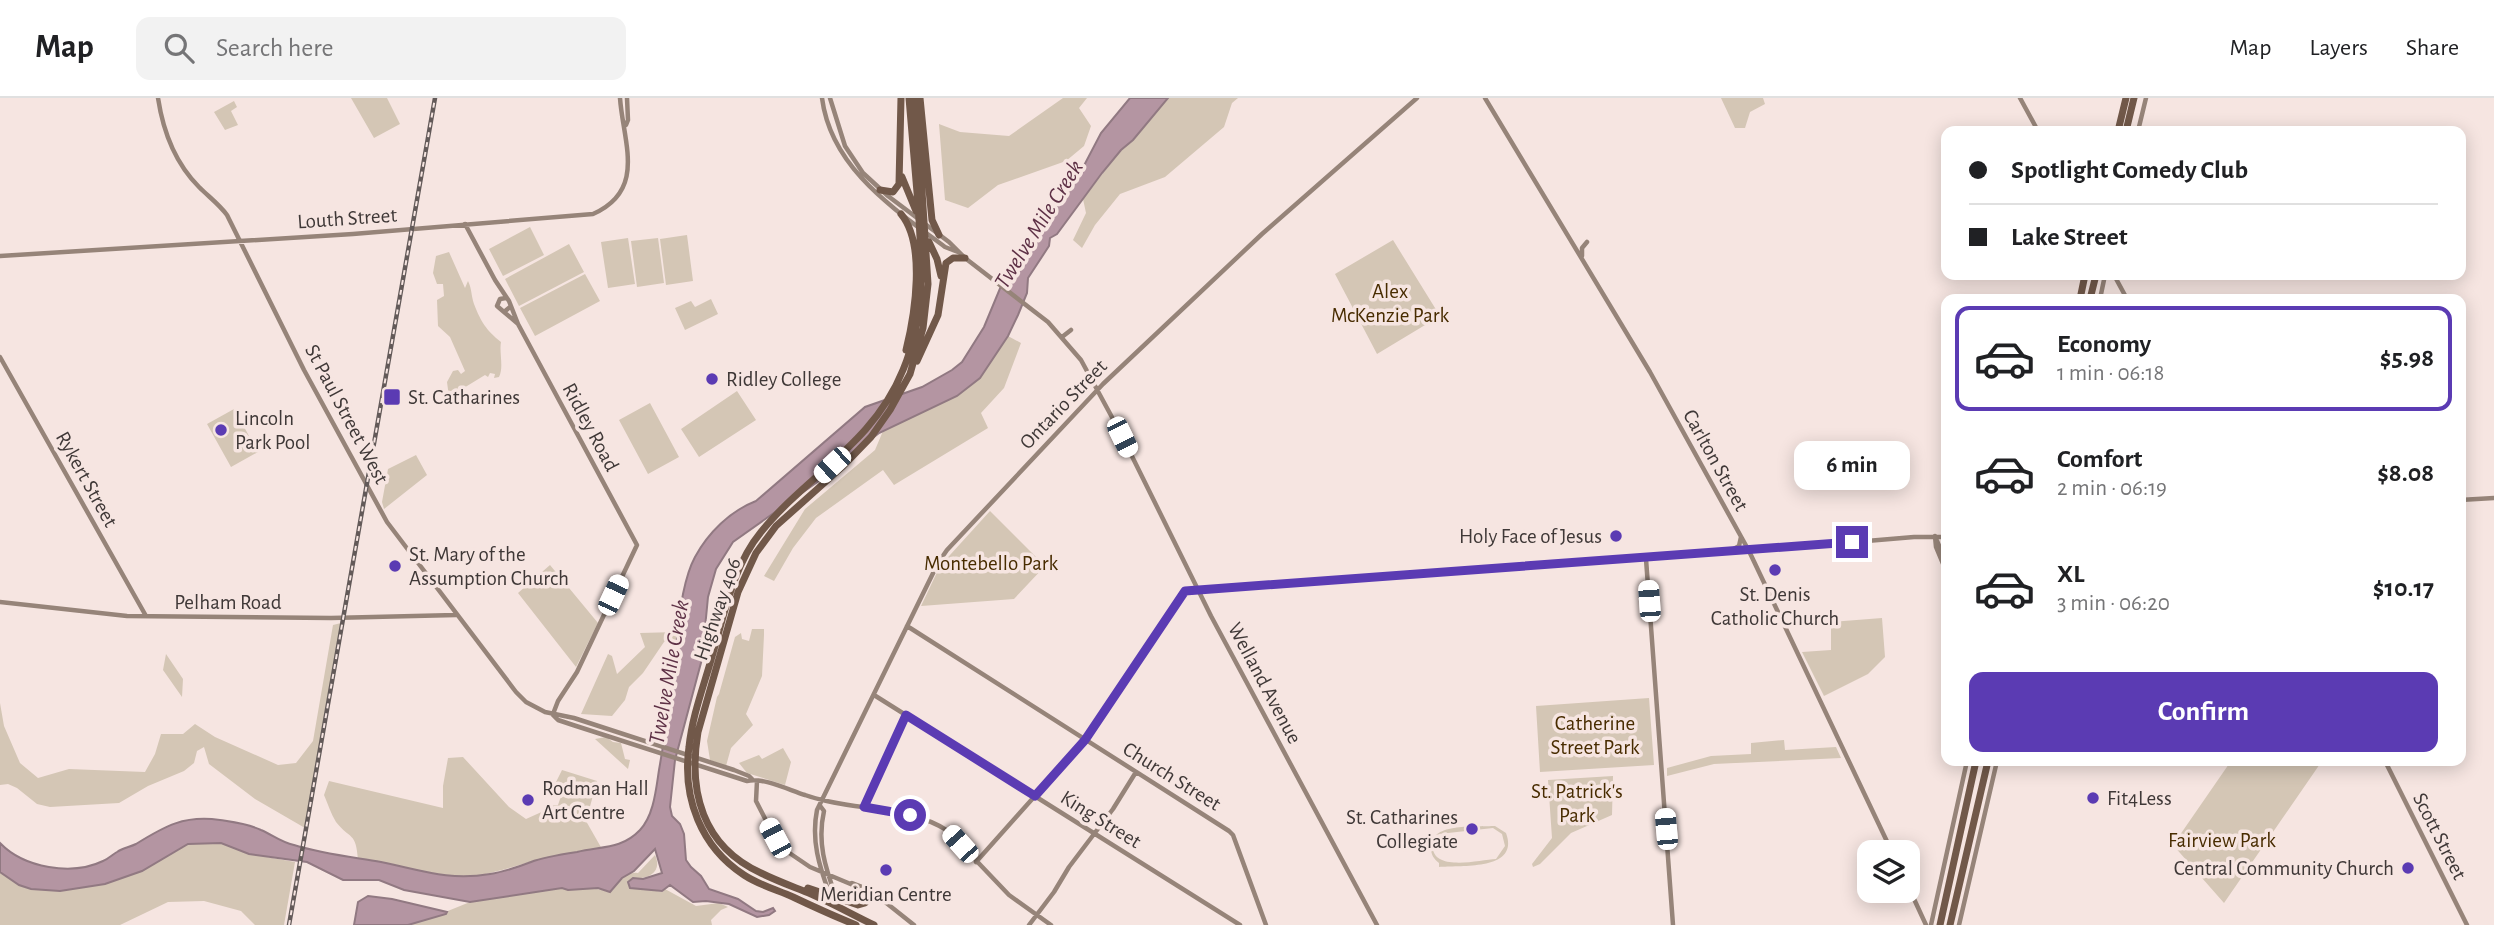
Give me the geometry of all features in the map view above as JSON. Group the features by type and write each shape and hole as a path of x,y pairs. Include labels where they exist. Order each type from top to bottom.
{"highway":[{"path":"880,190 889,192 899,184 901,98"},
{"name":"Highway 406","path":"849,925 756,882 733,867 707,839 697,819 689,790 688,759 694,719 737,574 747,552 759,534 851,447 906,372 916,329 922,284 909,98"},
{"path":"914,247 922,224 918,98"},
{"name":"Highway 406","path":"874,925 813,895 759,873 737,859 714,834 701,808 695,784 694,753 710,686 738,592 756,553 782,520 852,457 886,416 923,328 929,284 918,98"},
{"path":"2118,126 2124,98"},
{"path":"2127,126 2134,98"},
{"path":"900,166 904,186 939,266 942,295"},
{"path":"882,408 904,358 911,325 915,278 910,227 922,224"},
{"path":"906,372 936,321 947,262 962,255"},
{"path":"1940,925 1975,766"},
{"path":"1950,925 1988,766"},
{"path":"737,859 852,904 864,904 872,893"}],"main road":[{"name":"St Paul Street West","path":"158,98 165,130 176,157 200,188 220,205 394,533 526,702 553,714 574,718 734,770 822,804 864,807 910,815 938,825 948,831 1015,900 1051,925"},
{"name":"Louth Street","path":"0,256 593,214 615,200 626,180 629,160 620,98"},
{"name":"Louth Street","path":"625,126 628,120 627,98"},
{"path":"822,98 830,128 842,152 867,187 922,224"},
{"path":"830,98 845,146 863,173 922,224"},
{"name":"Ontario Street","path":"822,804 907,626 947,550 1098,389 1262,234 1417,98"},
{"name":"Carlton Street","path":"1485,98 1650,372 1749,551 1886,840"},
{"path":"2021,98 2035,126"},
{"path":"2139,126 2146,98"},
{"path":"465,224 506,298 500,299"},
{"name":"Welland Avenue","path":"922,224 1048,322 1081,360 1198,590 1377,925"},
{"path":"222,241 233,228"},
{"path":"248,260 247,251 250,244 266,239"},
{"path":"1583,260 1582,248 1587,242"},
{"path":"495,280 500,299 497,306 504,312 509,307"},
{"name":"Ridley Road","path":"506,298 517,324 637,545 553,714"},
{"name":"Ridley Road","path":"504,312 517,324"},
{"path":"1062,337 1071,330"},
{"name":"Rykert Street","path":"0,357 146,617"},
{"path":"2466,500 2494,498"},
{"path":"1935,536 1941,550"},
{"path":"1935,536 1941,559"},
{"path":"1727,553 1739,546 1741,537"},
{"path":"976,862 1085,740 1185,591 1941,537"},
{"path":"1754,564 1756,556 1763,550"},
{"path":"1646,559 1673,925"},
{"name":"Pelham Road","path":"0,603 146,617 331,618 456,615"},
{"name":"Church Street","path":"907,626 1233,835 1266,925"},
{"name":"King Street","path":"874,695 1240,925"},
{"name":"St Paul Street West","path":"553,714 558,720 573,725 733,777 755,780"},
{"path":"864,807 906,715"},
{"path":"1928,925 1966,766"},
{"path":"1959,925 1996,766"},
{"name":"Scott Street","path":"2388,766 2467,925"},
{"path":"1029,925 1136,772"},
{"path":"755,780 756,801 775,838 796,859 864,887 914,925"},
{"path":"822,804 817,810 815,844 820,866 849,925"},
{"path":"822,804 824,811 820,832 821,852 849,925"},
{"path":"1917,903 1928,925"}],"green space":[{"path":"351,98 387,98 400,124 374,138"},
{"path":"1063,98 1087,98 1079,108 1091,126 1084,146 1066,161 998,185 968,208 945,200 939,124 960,132 1009,136"},
{"path":"1168,98 1238,98 1232,103 1224,127 1165,177 1120,194 1095,225 1082,248 1073,240 1086,213 1083,199 1121,150 1133,140"},
{"path":"1721,98 1763,98 1765,104 1750,112 1745,128 1735,128"},
{"path":"234,101 237,107 231,111 238,125 225,130 214,112"},
{"path":"530,227 544,255 503,276 489,249"},
{"path":"687,235 693,281 666,285 660,239"},
{"path":"628,238 635,284 608,288 601,242"},
{"path":"658,238 664,283 637,287 631,241"},
{"name":"Alex McKenzie Park","path":"1393,240 1440,316 1377,354 1335,274"},
{"path":"569,244 584,272 519,306 505,279"},
{"path":"449,252 465,288 468,281 482,321 501,342 501,364 499,377 494,378 495,374 490,373 488,377 485,375 449,397 447,382 453,371 458,370 461,374 465,371 450,337 438,326 437,300 444,296 443,284 437,284 433,273 436,256"},
{"path":"585,274 600,301 535,336 520,308"},
{"path":"711,299 718,314 685,330 675,308 691,301 695,307"},
{"path":"1008,336 1021,343 1004,388 981,413 988,428 894,485 883,470 816,518 793,548 774,581 764,576 805,509 875,450 883,431 957,396"},
{"path":"737,391 756,420 699,457 681,429"},
{"path":"650,403 679,457 648,474 619,420"},
{"path":"234,409 258,452 231,467 207,424"},
{"path":"416,455 427,475 384,509 382,502 388,469"},
{"name":"Montebello Park","path":"990,511 1045,566 1014,599 921,606 940,566"},
{"path":"550,565 598,623 576,667 518,593"},
{"path":"1882,618 1885,657 1868,674 1824,696 1802,652 1831,650 1831,622"},
{"path":"341,623 305,828 255,799 209,764 204,747 197,751 194,763 184,771 148,786 119,803 50,807 37,804 8,784 0,785 0,703 4,726 20,763 38,778 69,769 145,772 155,754 161,734 183,734 195,724 215,737 278,765 296,763 313,741 333,625"},
{"path":"752,629 764,629 762,676 746,714 753,725 731,748 726,766 710,760 707,741 735,637 741,633 742,639 749,641"},
{"path":"677,632 676,641 664,642 643,673 629,687 625,700 612,716 581,714 608,654 612,656 617,674 645,647 640,633"},
{"path":"166,654 183,679 182,697 163,670"},
{"name":"Catherine Street Park","path":"1649,698 1654,765 1540,772 1536,706"},
{"path":"606,737 621,743 625,759 630,760 628,769 595,739"},
{"path":"1784,740 1785,750 1836,747 1841,758 1714,764 1667,776 1667,768 1711,756 1751,754 1751,743"},
{"path":"783,748 791,762 785,785 747,773 739,763 759,755 762,759"},
{"path":"463,757 509,807 526,819 549,806 558,805 562,793 555,784 562,770 597,781 586,821 602,849 559,855 488,873 460,877 434,875 358,860 354,840 336,822 324,795 329,781 443,808 443,786 448,758"},
{"name":"Fairview Park","path":"2228,766 2319,766 2224,903 2173,845"},
{"name":"St. Patrick's Park","path":"1613,776 1612,815 1571,833 1540,864 1533,867 1532,864 1552,838 1548,780"},
{"path":"1495,826 1506,833 1508,845 1505,854 1497,860 1486,864 1439,867 1431,848 1432,840 1438,834 1456,828","holes":["1493,828 1502,834 1505,846 1496,859 1450,862 1436,856 1433,849 1439,834"]},
{"path":"221,843 249,854 295,862 284,925 255,925 241,911 204,901 168,902 120,925 0,925 0,872 19,885 125,876 142,871 188,844"},
{"path":"655,855 657,866 653,874 644,878 633,878 628,882 630,888 662,892 665,889 696,906 719,903 728,907 711,920 712,925 403,925 433,917 470,902 562,888 612,891 623,878 638,873"}],"shaded area":[{"path":"1130,98 1168,98 1102,173 1057,234 1050,238 1049,246 1028,278 1027,293 1008,336 980,378 957,396 879,433 823,478 733,542 716,569 708,597 702,659 675,760 670,807 672,816 680,824 684,834 686,860 709,889 738,899 756,911 763,912 773,908 775,911 757,917 729,904 693,902 670,885 662,891 630,888 628,882 633,878 643,879 662,873 655,849 610,892 598,888 562,888 470,902 404,890 379,880 343,880 307,862 249,854 221,843 188,844 142,871 105,884 60,891 31,889 19,885 0,872 0,843 10,852 35,864 77,868 105,860 175,823 196,819 246,825 285,842 316,851 435,874 461,876 500,872 547,858 618,844 633,836 645,824 654,802 669,710 681,602 687,578 700,548 713,531 729,517 756,501 865,407 922,387 962,362 984,327 1006,274 1078,177 1101,133"},
{"path":"368,896 447,912 408,925 354,925 358,902"}],"railway":[{"path":"289,925 435,98"}],"place":[{"name":"Ridley College","path":"712,379"},
{"name":"St. Catharines","path":"392,397"},
{"name":"Lincoln Park Pool","path":"221,430"},
{"name":"Holy Face of Jesus","path":"1616,536"},
{"name":"St. Mary of the Assumption Church","path":"395,566"},
{"name":"St. Denis Catholic Church","path":"1775,570"},
{"name":"Fit4Less","path":"2093,798"},
{"name":"Rodman Hall Art Centre","path":"528,800"},
{"name":"St. Catharines Collegiate","path":"1472,829"},
{"name":"Central Community Church","path":"2408,868"},
{"name":"Meridian Centre","path":"886,870"}],"route":[{"path":"910,815 864,807 906,715 1035,796 1085,740 1185,591 1852,542"}],"water label":[{"name":"Twelve Mile Creek","path":"1038,224"},
{"name":"Twelve Mile Creek","path":"668,672"}]}
